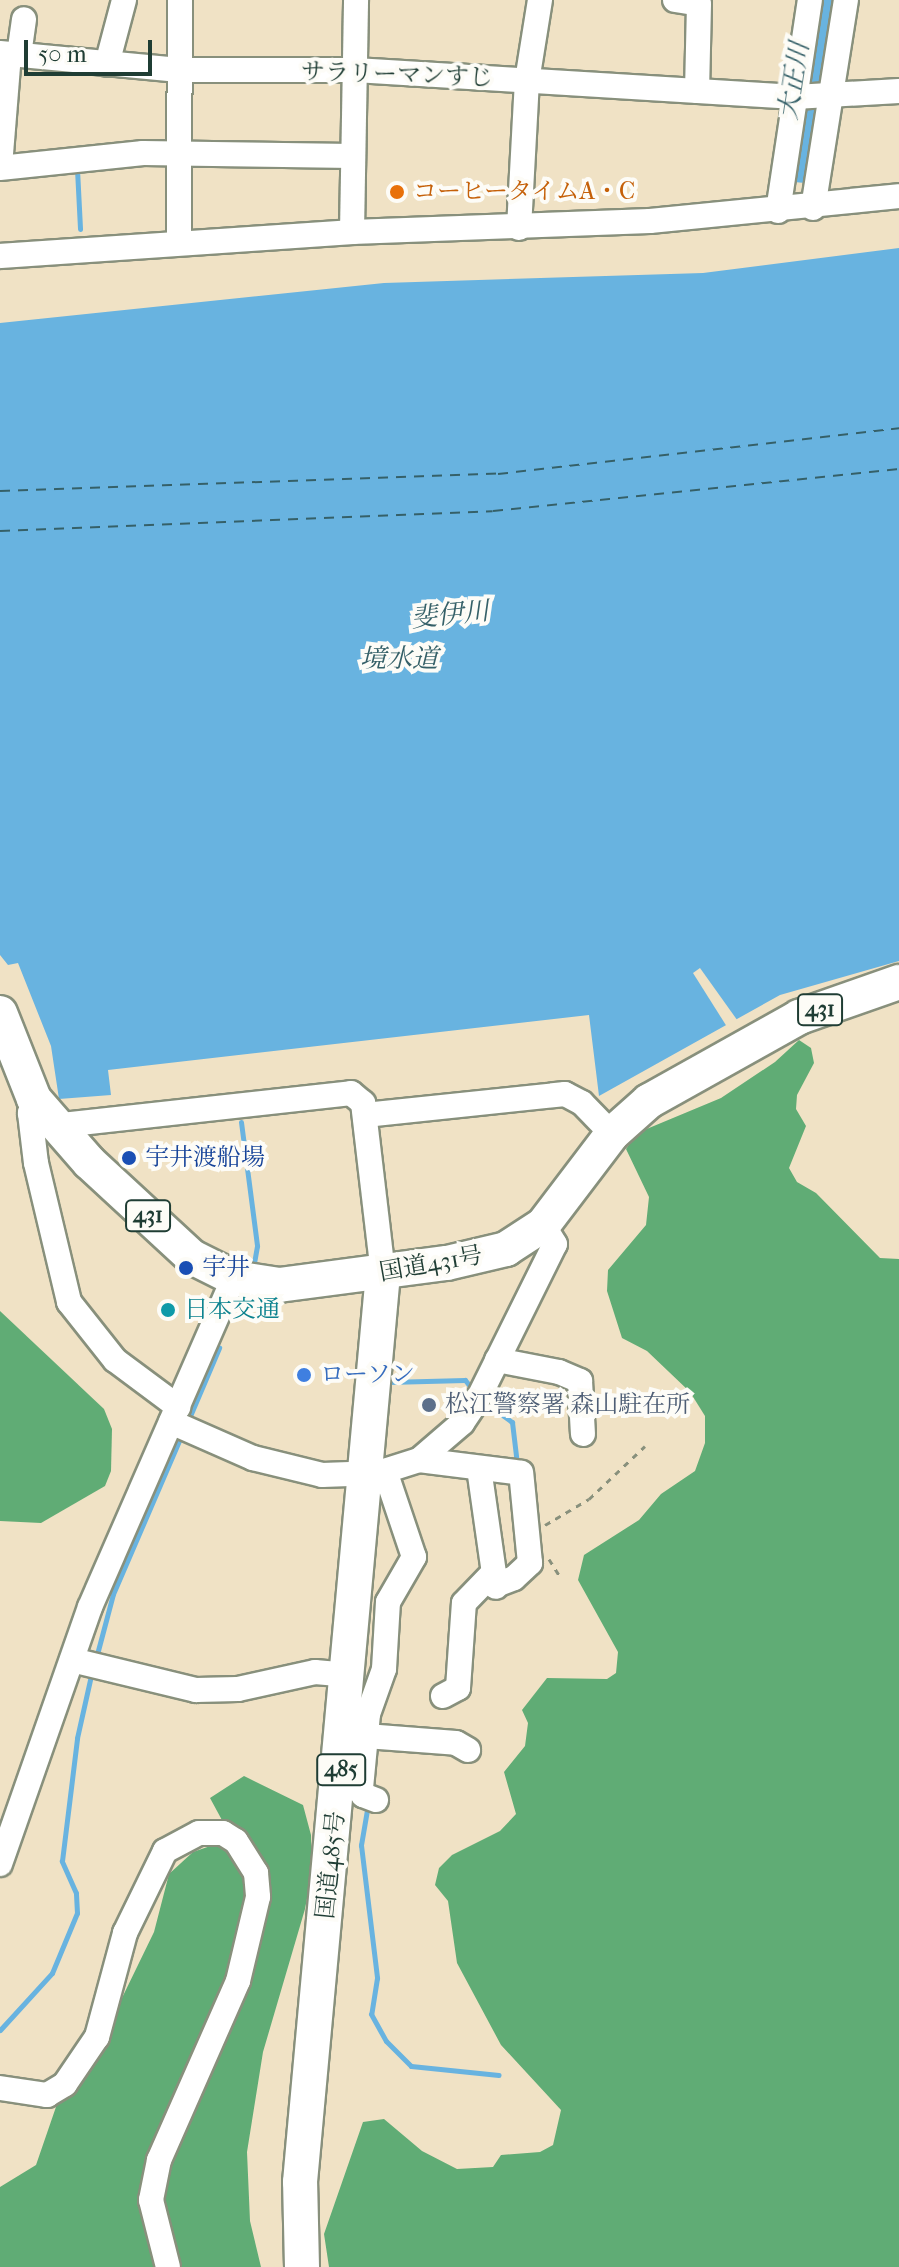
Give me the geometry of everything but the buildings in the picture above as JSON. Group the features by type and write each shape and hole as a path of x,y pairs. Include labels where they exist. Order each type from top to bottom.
{"highway":[{"name":"国道431号","path":"0,1013 44,1113 192,1257 234,1278 279,1285 383,1273 480,1257 506,1249 543,1225 612,1134 649,1101 734,1050 799,1017 899,982"},
{"name":"国道485号","path":"302,2267 300,2182 383,1471 383,1273"}],"street":[{"path":"107,64 124,0"},
{"path":"179,242 180,0"},
{"path":"352,232 356,0"},
{"path":"519,228 527,81 540,0"},
{"path":"675,0 699,4 697,91"},
{"path":"778,211 810,0"},
{"path":"813,208 846,0"},
{"path":"27,10 10,54 0,167 74,156 181,151 353,156"},
{"name":"サラリーマンすじ","path":"10,54 179,70 355,70 795,97 830,98 899,91"},
{"path":"0,256 179,242 352,232 519,228 778,211 899,196"},
{"path":"383,1273 365,1115 358,1097 333,1091 30,1113 36,1163 69,1302 115,1360 180,1422 253,1458 322,1475 383,1471 419,1460 462,1423 555,1244 543,1225"},
{"path":"365,1115 565,1094 582,1103 612,1134"},
{"path":"0,1864 86,1663 234,1278"},
{"path":"497,1360 559,1372 580,1381 583,1434"},
{"path":"419,1460 518,1472 530,1563 514,1578 495,1582 464,1603 458,1688 443,1696"},
{"path":"479,1468 495,1582"},
{"path":"376,1800 361,1788 366,1736 384,1669 388,1602 414,1557 383,1471"},
{"path":"86,1663 212,1691 315,1672 349,1675 384,1669"},
{"path":"366,1736 456,1743 468,1750"},
{"path":"0,2088 47,2095 65,2084 97,2037 125,1933 165,1851 199,1833 223,1833 236,1841 256,1873 258,1897 238,1981 159,2160 151,2200 168,2267"}],"path":[{"path":"526,1529 560,1518 589,1499 645,1446"}],"green space":[{"path":"799,1040 811,1048 814,1063 797,1095 796,1109 806,1126 789,1168 797,1182 816,1193 880,1258 899,1259 899,2267 329,2267 324,2234 363,2122 384,2119 422,2151 457,2169 493,2167 501,2155 540,2152 553,2145 561,2110 501,2045 457,1963 448,1901 435,1885 439,1868 452,1855 500,1831 516,1814 504,1772 525,1746 528,1723 522,1710 547,1678 607,1679 616,1673 618,1652 578,1580 584,1555 639,1520 661,1494 695,1471 705,1443 705,1416 690,1392 647,1351 622,1338 607,1291 608,1270 646,1225 649,1197 626,1149 637,1133 721,1098 775,1062"},
{"path":"0,1311 104,1409 112,1429 111,1471 105,1486 41,1523 0,1521"},
{"path":"244,1776 303,1805 311,1835 312,1872 305,1909 263,2052 247,2152 250,2221 261,2267 0,2267 0,2187 36,2165 57,2104 87,2070 154,1932 169,1874 193,1852 219,1843 223,1822 210,1798"}],"water":[{"path":"821,0 833,0 805,183 794,182"},
{"name":"境水道","path":"899,248 899,961 780,995 599,1096 589,1015 108,1070 111,1095 59,1099 51,1046 18,963 8,965 0,955 0,323 384,283 703,273"}],"pier":[{"path":"700,968 740,1024 729,1030 693,973"}],"waterway":[{"path":"77,169 80,229"},
{"path":"241,1122 257,1246 253,1269"},
{"path":"187,1423 219,1348"},
{"path":"388,1382 465,1380 473,1390"},
{"path":"483,1401 512,1422 517,1464"},
{"path":"96,1658 113,1594 181,1436"},
{"path":"0,2030 52,1973 77,1913 76,1893 62,1861 77,1738 92,1671"},
{"path":"368,1804 361,1845 377,1978 371,2014 386,2041 411,2066 499,2075"}],"ferry route":[{"path":"0,491 498,474 899,428"},
{"path":"0,531 493,511 899,469"}],"place":[{"name":"コーヒータイムA・C","path":"397,192"},
{"name":"宇井渡船場","path":"129,1158"},
{"name":"宇井","path":"186,1268"},
{"name":"日本交通","path":"168,1310"},
{"name":"ローソン","path":"304,1375"},
{"name":"松江警察署 森山駐在所","path":"429,1405"}],"water label":[{"name":"大正川","path":"794,81"},
{"name":"斐伊川","path":"450,615"}]}
